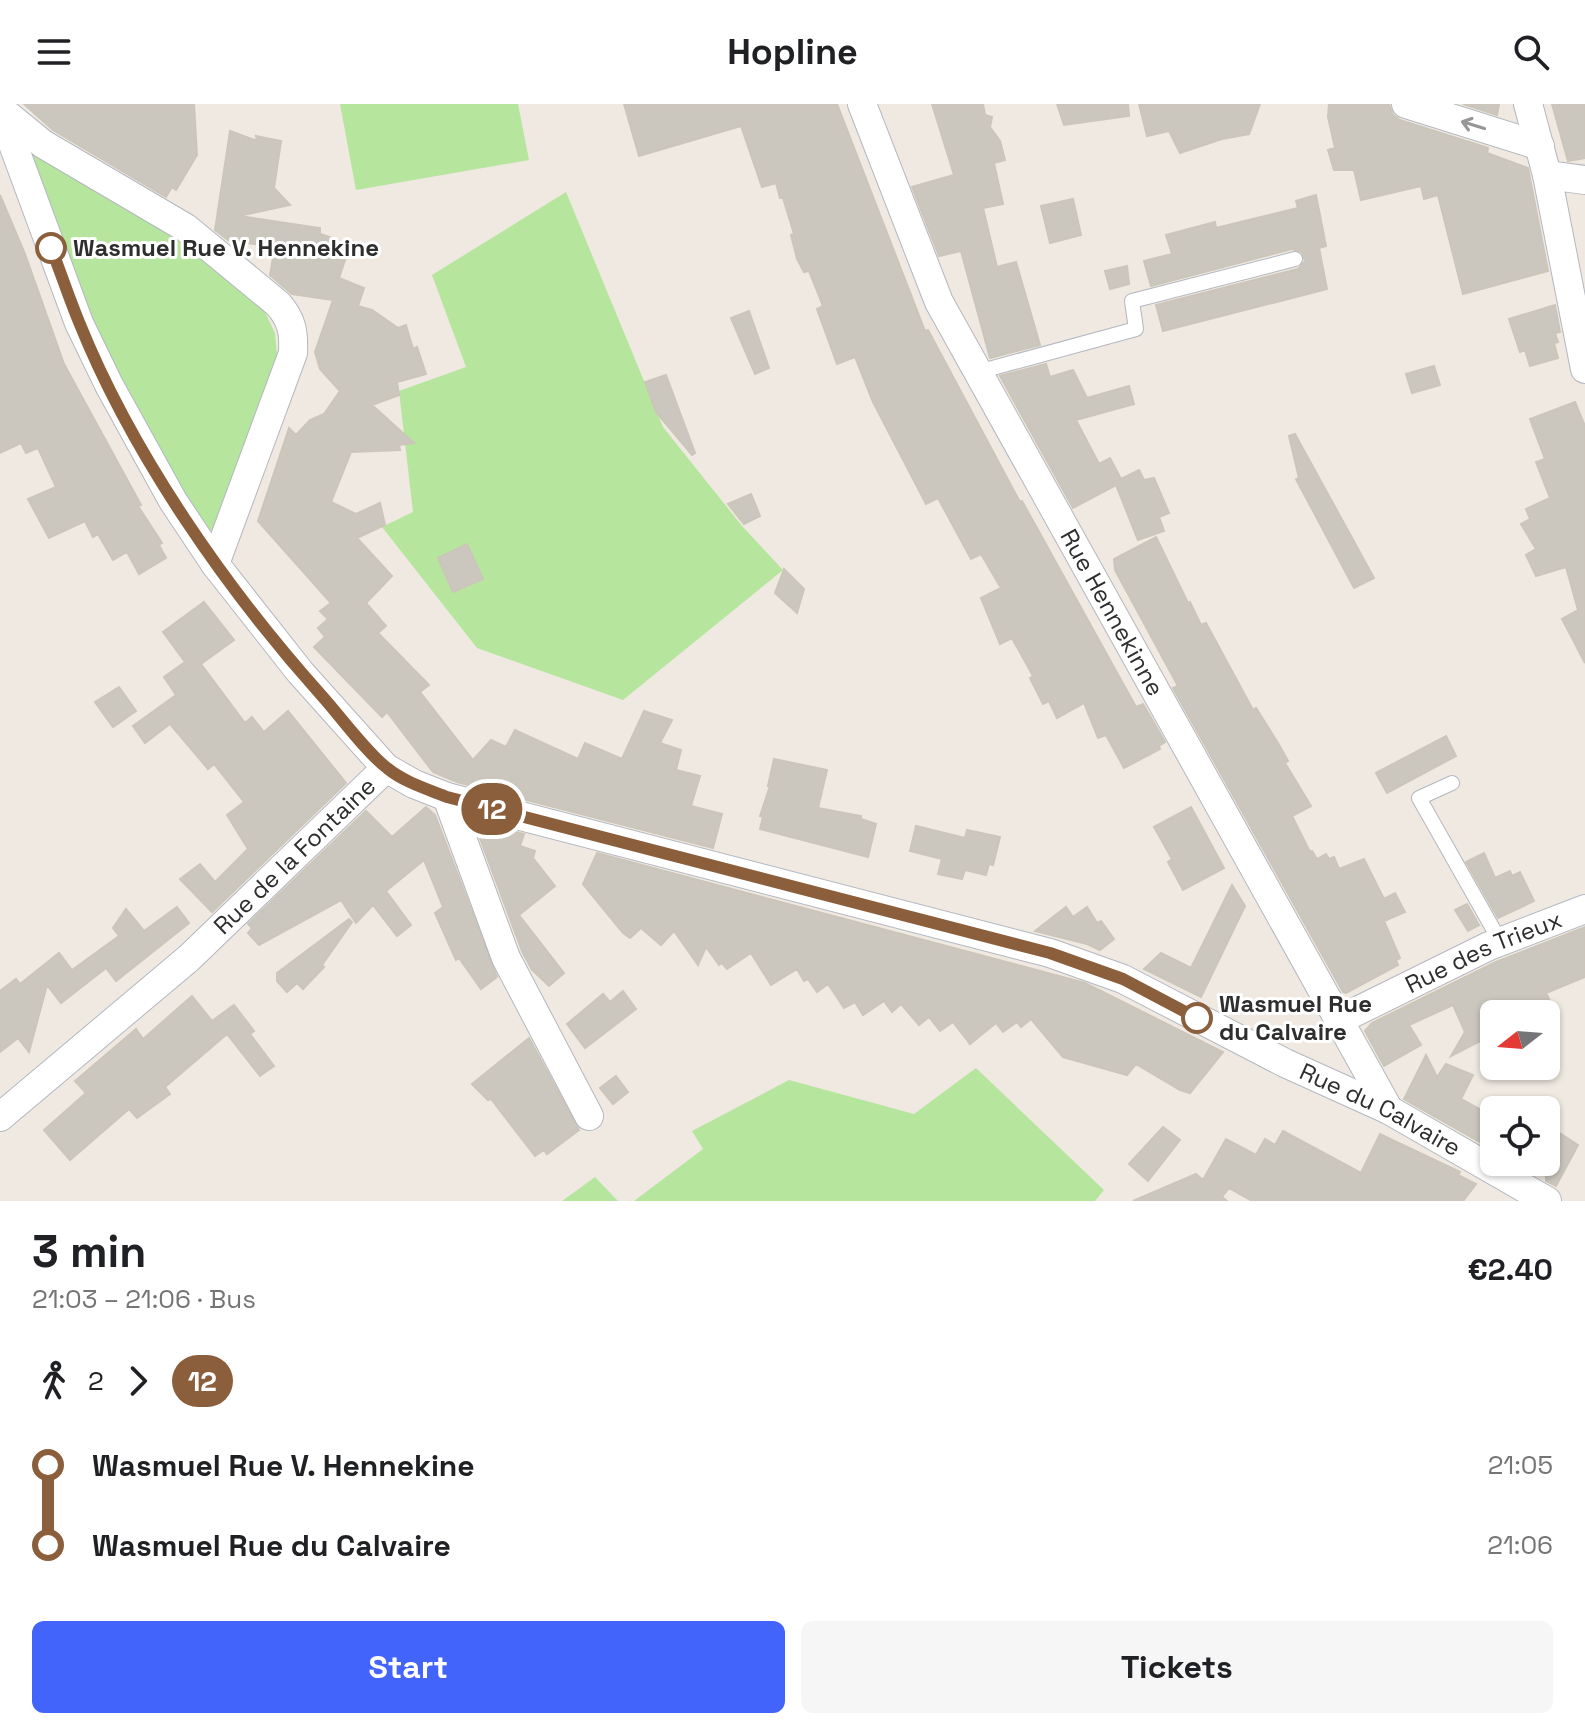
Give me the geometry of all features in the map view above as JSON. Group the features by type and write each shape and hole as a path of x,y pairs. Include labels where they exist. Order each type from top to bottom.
{"street":[{"name":"Rue Hennekinne","path":"862,104 939,302 1389,1110"},
{"path":"1406,104 1540,146"},
{"path":"1528,104 1547,175 1585,369"},
{"name":"Rue de la Fontaine","path":"0,109 79,323 137,439 173,501 215,564 300,672 386,768 189,958 0,1117"},
{"name":"Rue de la Fontaine","path":"0,109 43,144 186,228 278,304 289,317 294,333 293,353 215,564"},
{"path":"1547,175 1585,180"},
{"name":"Rue du Calvaire","path":"386,768 414,784 447,797 1050,953 1123,979 1285,1063 1389,1110 1547,1201"},
{"path":"447,797 506,958 589,1116"},
{"name":"Rue des Trieux","path":"1339,1020 1500,941 1585,909"}],"lane":[{"path":"978,372 1136,329 1132,301 1295,259"},
{"path":"1452,783 1419,798 1500,941"}],"green space":[{"path":"340,104 518,104 529,160 356,190"},
{"path":"40,149 184,241 265,312 275,333 277,354 218,526 207,532 183,497 84,311 28,157"},
{"path":"566,192 663,427 742,526 783,570 623,700 477,648 382,527 413,512 399,391 466,367 432,275"},
{"path":"976,1068 1104,1190 1095,1201 634,1201 703,1149 692,1131 789,1080 914,1114"},
{"path":"595,1177 618,1201 562,1201"}],"building":[{"path":"24,104 194,104 197,155 176,190 172,187 166,197 53,130"},
{"path":"624,104 837,104 925,331 928,330 1020,502 1136,707 1143,704 1165,742 1159,746 1160,749 1124,768 1106,735 1098,738 1084,703 1057,718 1049,701 1043,704 1030,678 1033,676 1012,638 1000,644 981,598 1001,588 981,554 971,559 938,498 926,504 873,402 855,357 837,364 817,309 823,306 809,271 804,272 797,259 791,235 794,234 783,198 780,198 776,183 762,187 741,126 639,156"},
{"path":"932,104 983,104 985,115 992,117 990,127 1000,141 1005,160 994,163 1003,204 983,208 997,267 1016,262 1040,345 990,358 961,251 939,256 912,187 954,175"},
{"path":"1057,104 1128,104 1129,116 1064,125"},
{"path":"1139,104 1260,104 1249,134 1180,153 1169,131 1147,136"},
{"path":"1329,104 1389,104 1393,115 1400,120 1488,148 1487,153 1528,168 1548,271 1463,294 1438,195 1424,199 1421,186 1361,200 1354,170 1334,170 1328,150 1335,148 1328,117"},
{"path":"1463,104 1499,104 1497,115"},
{"path":"1552,104 1585,104 1585,158 1568,161"},
{"path":"230,131 257,141 256,136 281,141 274,188 290,205 239,216 320,228 320,234 332,238 328,251 346,257 339,278 364,288 358,306 372,310 398,328 406,325 413,349 417,347 426,374 397,382 399,395 372,405 414,443 399,445 400,450 351,452 331,502 356,514 380,503 385,525 357,538 392,576 366,603 386,626 378,633 429,685 420,692 473,760 491,740 506,747 515,730 578,759 585,743 622,759 644,711 672,720 660,743 681,750 676,770 700,776 691,806 722,814 713,848 457,782 433,772 387,712 382,717 314,647 325,637 318,628 328,619 320,611 331,603 258,521 289,428 296,435 310,420 324,414 340,391 320,369 315,352 333,300 292,294 270,275 275,247 228,240 215,230"},
{"path":"0,195 25,254 64,364 141,505 138,506 162,543 159,545 166,558 139,574 127,552 113,560 98,534 93,537 85,521 49,538 28,499 56,487 38,448 26,453 21,443 0,453"},
{"path":"1316,195 1326,246 1319,248 1327,289 1163,331 1156,305 1298,269 1305,261 1302,252 1292,249 1151,286 1144,261 1172,254 1166,235 1215,222 1216,228 1298,208 1296,201"},
{"path":"1073,199 1081,235 1050,243 1041,206"},
{"path":"1127,266 1129,284 1110,289 1105,271"},
{"path":"1555,305 1560,332 1555,333 1558,342 1554,343 1558,358 1530,366 1525,350 1520,352 1509,319"},
{"path":"749,311 769,368 755,374 731,318"},
{"path":"1046,364 1050,377 1073,370 1087,398 1129,386 1134,404 1076,420 1099,464 1110,458 1121,479 1139,470 1144,480 1154,478 1169,513 1159,517 1164,531 1138,540 1116,485 1073,508 1000,376"},
{"path":"1434,366 1440,385 1412,393 1406,374"},
{"path":"666,375 695,453 692,455 656,412 645,382"},
{"path":"1575,402 1585,426 1585,663 1562,619 1578,610 1566,567 1536,576 1526,555 1536,549 1521,524 1530,519 1526,509 1550,498 1536,462 1545,459 1530,419"},
{"path":"1295,434 1374,578 1354,588 1296,479 1299,478 1289,436"},
{"path":"751,494 760,516 744,524 728,504"},
{"path":"1156,537 1188,603 1201,625 1206,623 1253,710 1256,708 1278,743 1288,761 1285,763 1311,806 1292,816 1310,852 1317,859 1326,854 1329,859 1334,857 1339,869 1364,859 1384,899 1395,893 1405,912 1384,921 1400,958 1396,960 1398,965 1346,993 1173,688 1178,686 1115,570 1114,559"},
{"path":"467,544 483,579 453,592 438,558"},
{"path":"784,569 804,589 797,613 775,593"},
{"path":"204,602 234,640 201,664 245,723 252,717 264,732 288,711 346,783 212,912 180,879 200,864 215,882 248,849 227,815 244,802 214,764 208,769 170,724 145,743 133,726 176,695 164,677 185,662 163,632"},
{"path":"119,687 136,711 113,727 95,702"},
{"path":"1446,736 1456,756 1387,793 1376,773"},
{"path":"774,759 827,770 818,808 861,816 861,819 876,824 868,857 760,829 763,817 760,816 770,786"},
{"path":"426,807 435,815 497,977 481,989 459,958 456,960 435,913 443,907 424,860 386,891 411,925 397,936 373,905 356,923 341,900 259,945 248,933 252,928 248,924 366,811 392,837"},
{"path":"1191,807 1224,868 1183,890 1168,862 1172,859 1154,827"},
{"path":"474,822 524,834 520,846 535,851 533,858 555,886 519,915 564,973 549,986 532,970 522,951"},
{"path":"916,826 965,838 967,830 1000,837 993,865 989,864 986,875 965,870 962,879 938,874 942,859 910,851"},
{"path":"597,853 1085,983 1223,1052 1190,1093 1136,1064 1127,1075 1063,1057 1031,1019 1021,1027 1017,1022 1003,1032 996,1023 970,1044 953,1022 940,1031 929,1017 919,1025 901,1004 892,1012 884,1001 863,1015 855,1002 844,1008 828,984 817,992 808,979 804,981 797,969 771,985 751,953 727,969 722,963 719,965 706,947 698,965 674,931 661,945 641,928 630,938 623,933 583,884"},
{"path":"1484,853 1495,878 1510,871 1512,876 1520,872 1534,901 1498,918 1466,862"},
{"path":"1232,885 1245,906 1201,997 1144,969 1161,953 1191,968"},
{"path":"1467,904 1479,925 1468,931 1455,910"},
{"path":"177,907 189,923 116,981 106,968 61,1003 47,985 29,1052 18,1038 0,1052 0,991 16,979 20,984 59,953 72,970 119,936 113,928 126,909 144,931"},
{"path":"1066,907 1073,917 1087,907 1097,923 1101,921 1114,939 1100,950 1035,931"},
{"path":"349,919 352,922 322,965 324,967 303,989 297,983 287,992 277,981 277,973"},
{"path":"1585,927 1585,977 1546,993 1549,1000 1480,1000 1480,1041 1451,1056 1465,1032 1453,1005 1409,1025 1421,1045 1384,1066 1365,1031 1372,1023 1496,962"},
{"path":"623,991 636,1009 585,1048 567,1024 603,994 610,1002"},
{"path":"192,996 212,1021 234,1005 254,1031 250,1034 274,1066 260,1076 227,1034 165,1087 170,1094 137,1118 129,1109 70,1160 44,1130 86,1093 75,1081 136,1029 143,1039"},
{"path":"529,1038 579,1130 547,1154 544,1150 535,1156 491,1099 488,1100 472,1084"},
{"path":"1426,1055 1437,1077 1446,1064 1473,1075 1461,1099 1480,1109 1480,1142 1404,1099"},
{"path":"616,1076 628,1092 613,1104 600,1088"},
{"path":"1163,1127 1180,1140 1148,1181 1129,1164"},
{"path":"1283,1131 1361,1173 1380,1134 1460,1172 1458,1175 1476,1184 1463,1201 1252,1201 1229,1188 1222,1197 1227,1201 1133,1201 1196,1174 1203,1180 1226,1139 1256,1155 1265,1139 1275,1145"},
{"path":"1560,1133 1578,1145 1556,1186 1546,1181 1546,1176 1560,1176"}],"bus line":[{"name":"12","path":"51,248 79,323 137,439 173,501 215,564 300,672 386,768 414,784 447,797 1050,953 1123,979 1197,1018"}],"place":[{"name":"Wasmuel Rue V. Hennekine","path":"51,248"},
{"name":"Wasmuel Rue du Calvaire","path":"1197,1018"}]}
